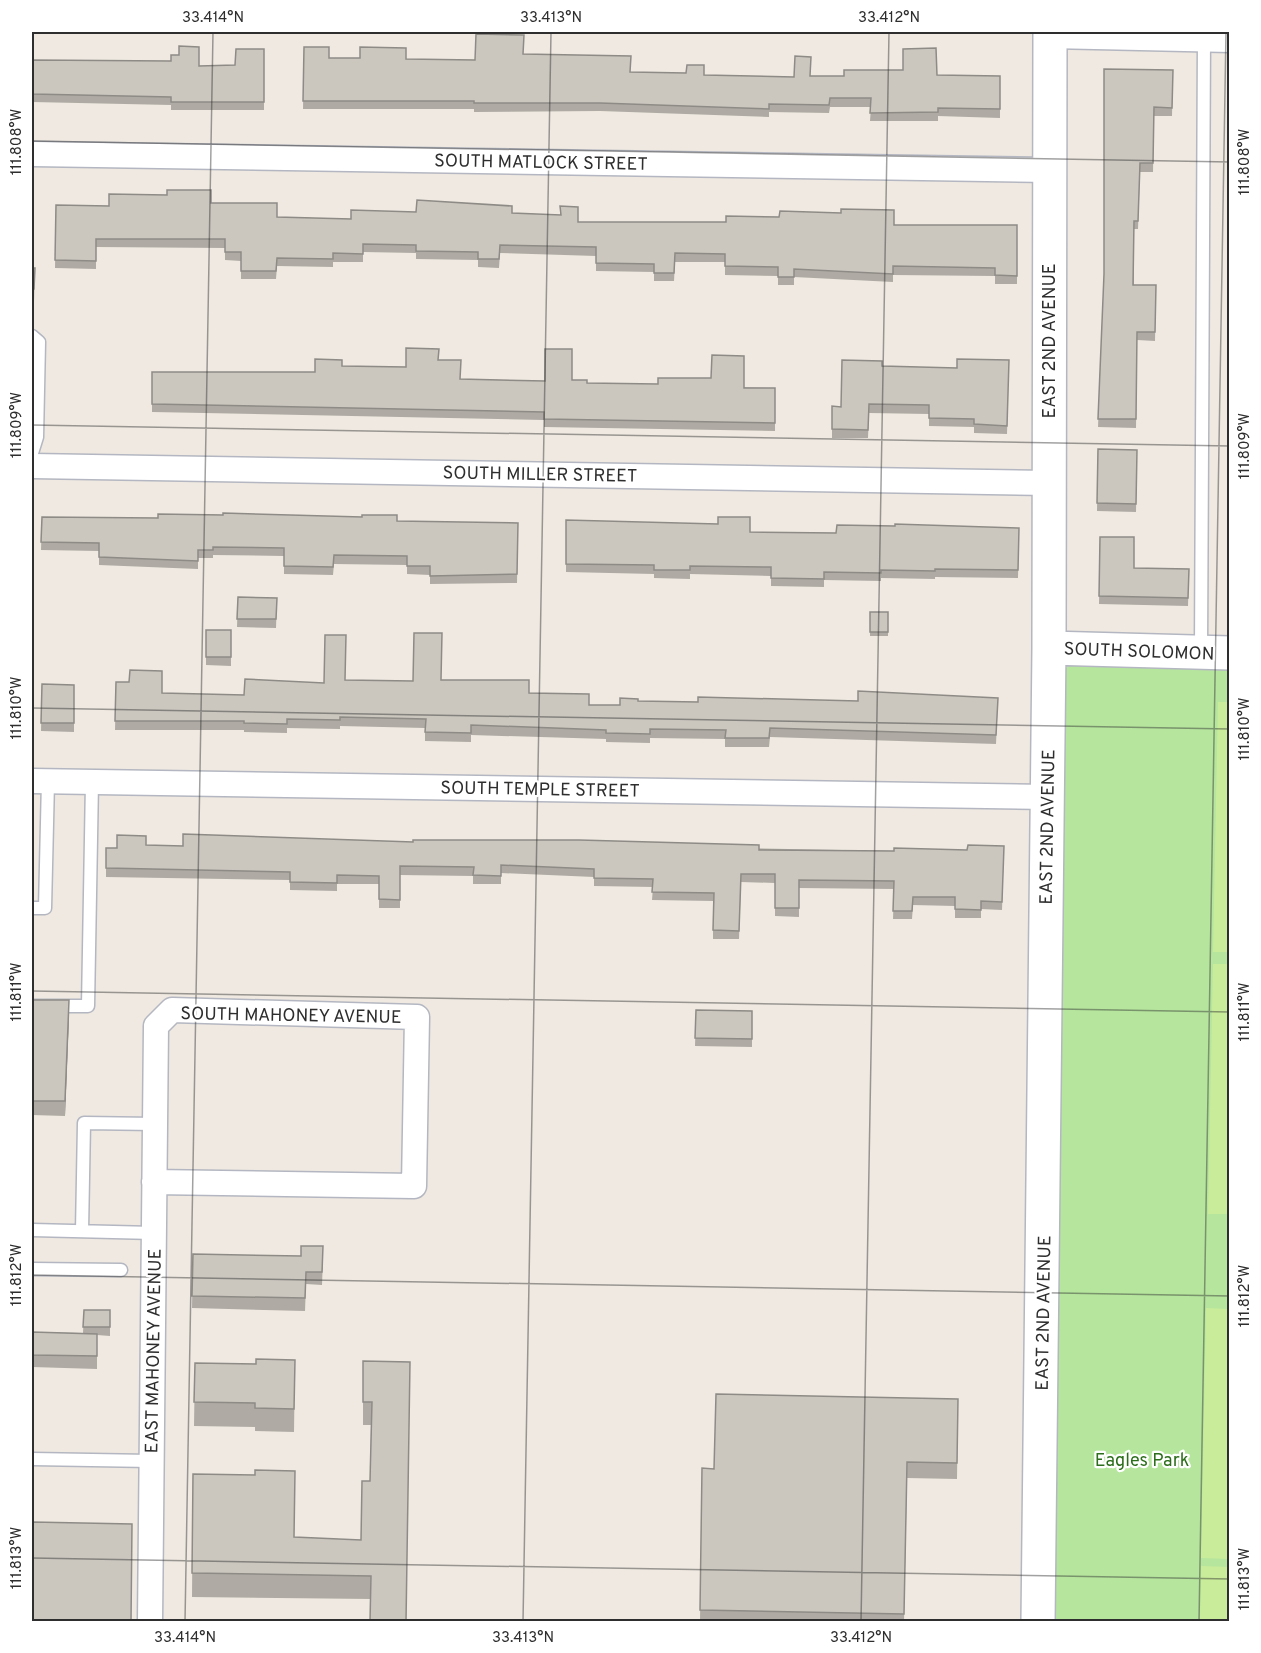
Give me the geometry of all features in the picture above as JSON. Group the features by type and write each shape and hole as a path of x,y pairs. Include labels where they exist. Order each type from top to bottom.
{"street":[{"path":"1050,34 1204,35 1230,40"},
{"name":"EAST 2ND AVENUE","path":"1038,1622 1048,797 1050,34"},
{"name":"SOUTH MATLOCK STREET","path":"32,154 1050,170"},
{"name":"SOUTH MILLER STREET","path":"32,466 1049,483"},
{"name":"SOUTH SOLOMON","path":"1049,648 1215,653"},
{"name":"SOUTH TEMPLE STREET","path":"40,781 1048,797"},
{"name":"SOUTH MAHONEY AVENUE","path":"154,1182 414,1186 417,1017 172,1010 156,1026 155,1081"},
{"name":"EAST MAHONEY AVENUE","path":"150,1622 155,1081"}],"lane":[{"path":"1204,35 1215,653"},
{"path":"32,336 39,342 37,437 32,453"},
{"path":"32,908 45,908 40,781"},
{"path":"32,1006 88,1006 92,782"},
{"path":"82,1231 84,1123 155,1124"},
{"path":"32,1230 154,1233"},
{"path":"32,1269 121,1270"},
{"path":"32,1459 152,1461"}],"green space":[{"name":"Eagles Park","path":"1068,666 1229,669 1229,1621 1052,1622 1063,672"},
{"path":"1218,702 1230,702 1229,952 1213,952"},
{"path":"1213,964 1229,964 1229,1214 1208,1214"},
{"path":"1206,1308 1229,1309 1229,1559 1201,1558"},
{"path":"1201,1566 1229,1567 1229,1621 1200,1621"}],"building":[{"path":"476,34 524,35 523,54 631,56 630,72 686,73 687,65 704,65 704,75 794,77 795,56 811,57 810,76 844,76 844,70 903,70 903,49 936,48 937,75 1000,76 1000,109 938,108 938,112 870,113 871,98 830,98 829,105 769,104 769,109 600,103 303,101 304,47 329,47 329,58 360,58 360,47 406,48 406,59 475,60"},
{"path":"179,46 199,47 199,66 235,65 236,49 264,49 264,102 171,102 171,97 32,94 32,60 171,61 171,55 179,55"},
{"path":"1104,69 1173,70 1172,108 1154,107 1153,163 1140,163 1138,221 1134,221 1133,285 1156,285 1155,332 1137,332 1136,419 1098,419 1104,274"},
{"path":"167,190 211,190 211,203 277,203 277,217 351,219 351,210 416,212 417,200 512,206 512,213 561,215 560,206 578,207 578,222 726,222 726,216 779,217 780,211 841,213 841,209 894,210 894,225 1017,225 1017,276 995,275 995,268 893,266 893,274 794,269 794,277 778,277 778,267 725,266 725,254 675,253 674,273 654,273 654,264 596,263 596,247 500,245 499,259 478,259 478,252 416,251 416,245 363,244 363,254 333,253 333,259 277,258 276,271 241,271 241,252 225,252 225,239 96,239 96,261 55,260 56,205 109,206 109,194 167,195"},
{"path":"32,268 35,268 34,289 32,289"},
{"path":"406,348 439,349 438,360 461,360 460,379 545,381 545,349 572,349 572,380 587,380 587,383 658,384 658,378 711,378 712,355 744,356 744,388 775,388 775,423 544,419 544,412 152,404 152,372 315,372 315,359 342,360 342,366 406,367"},
{"path":"957,359 1009,360 1007,426 974,424 974,419 929,418 929,405 869,404 868,430 832,429 832,406 841,407 842,360 882,361 882,366 957,368"},
{"path":"1098,449 1137,450 1136,504 1097,503"},
{"path":"223,513 362,517 362,515 397,515 397,521 518,523 517,574 430,576 430,566 407,566 407,556 334,555 333,567 284,566 284,548 213,547 213,550 198,550 198,561 99,557 99,543 41,542 42,517 158,518 158,514 223,515"},
{"path":"718,517 750,517 750,532 836,533 837,525 895,526 895,524 1019,528 1018,570 935,569 935,571 881,570 881,573 824,572 824,579 771,578 771,567 690,566 690,570 654,570 654,565 566,564 566,520 718,524"},
{"path":"1100,537 1134,537 1134,568 1189,569 1188,598 1099,596"},
{"path":"238,597 277,598 276,619 237,619"},
{"path":"870,612 888,612 888,632 870,632"},
{"path":"206,630 231,630 231,657 206,657"},
{"path":"414,633 442,633 441,680 529,680 529,693 589,694 589,705 620,705 620,698 638,699 638,701 698,702 698,697 858,701 858,691 998,698 996,735 770,728 769,738 725,738 726,730 650,729 650,734 471,725 471,733 425,732 426,719 340,717 340,720 287,719 287,724 244,723 244,721 115,721 116,682 129,682 130,670 162,671 162,693 244,695 245,679 324,683 325,635 346,635 345,680 413,681"},
{"path":"42,684 74,685 74,723 41,723"},
{"path":"183,834 413,842 413,840 579,840 759,845 759,850 894,851 894,848 967,850 968,845 1004,846 1002,902 981,901 981,910 955,909 955,897 913,897 912,911 893,911 894,881 799,880 799,908 775,908 775,874 741,874 739,931 713,930 714,893 652,892 653,879 594,878 594,869 501,865 501,876 473,875 474,867 400,866 400,900 379,899 379,876 337,875 337,883 290,882 290,872 106,868 106,848 117,848 117,835 146,836 146,845 183,846"},
{"path":"32,1000 69,1000 65,1101 32,1101"},
{"path":"696,1010 752,1011 752,1039 695,1038"},
{"path":"301,1246 323,1246 322,1272 306,1272 305,1298 192,1296 193,1254 301,1256"},
{"path":"84,1310 110,1310 110,1327 83,1327"},
{"path":"32,1332 97,1334 97,1356 32,1355"},
{"path":"256,1359 295,1360 294,1409 255,1408 255,1403 194,1402 195,1363 256,1364"},
{"path":"363,1361 410,1362 406,1622 370,1622 371,1576 192,1573 193,1474 255,1475 255,1470 295,1471 294,1537 361,1540 362,1481 370,1481 372,1402 363,1402"},
{"path":"716,1394 958,1399 957,1463 907,1462 904,1614 700,1610 702,1468 714,1469"},
{"path":"32,1522 132,1524 131,1622 32,1622"}]}
